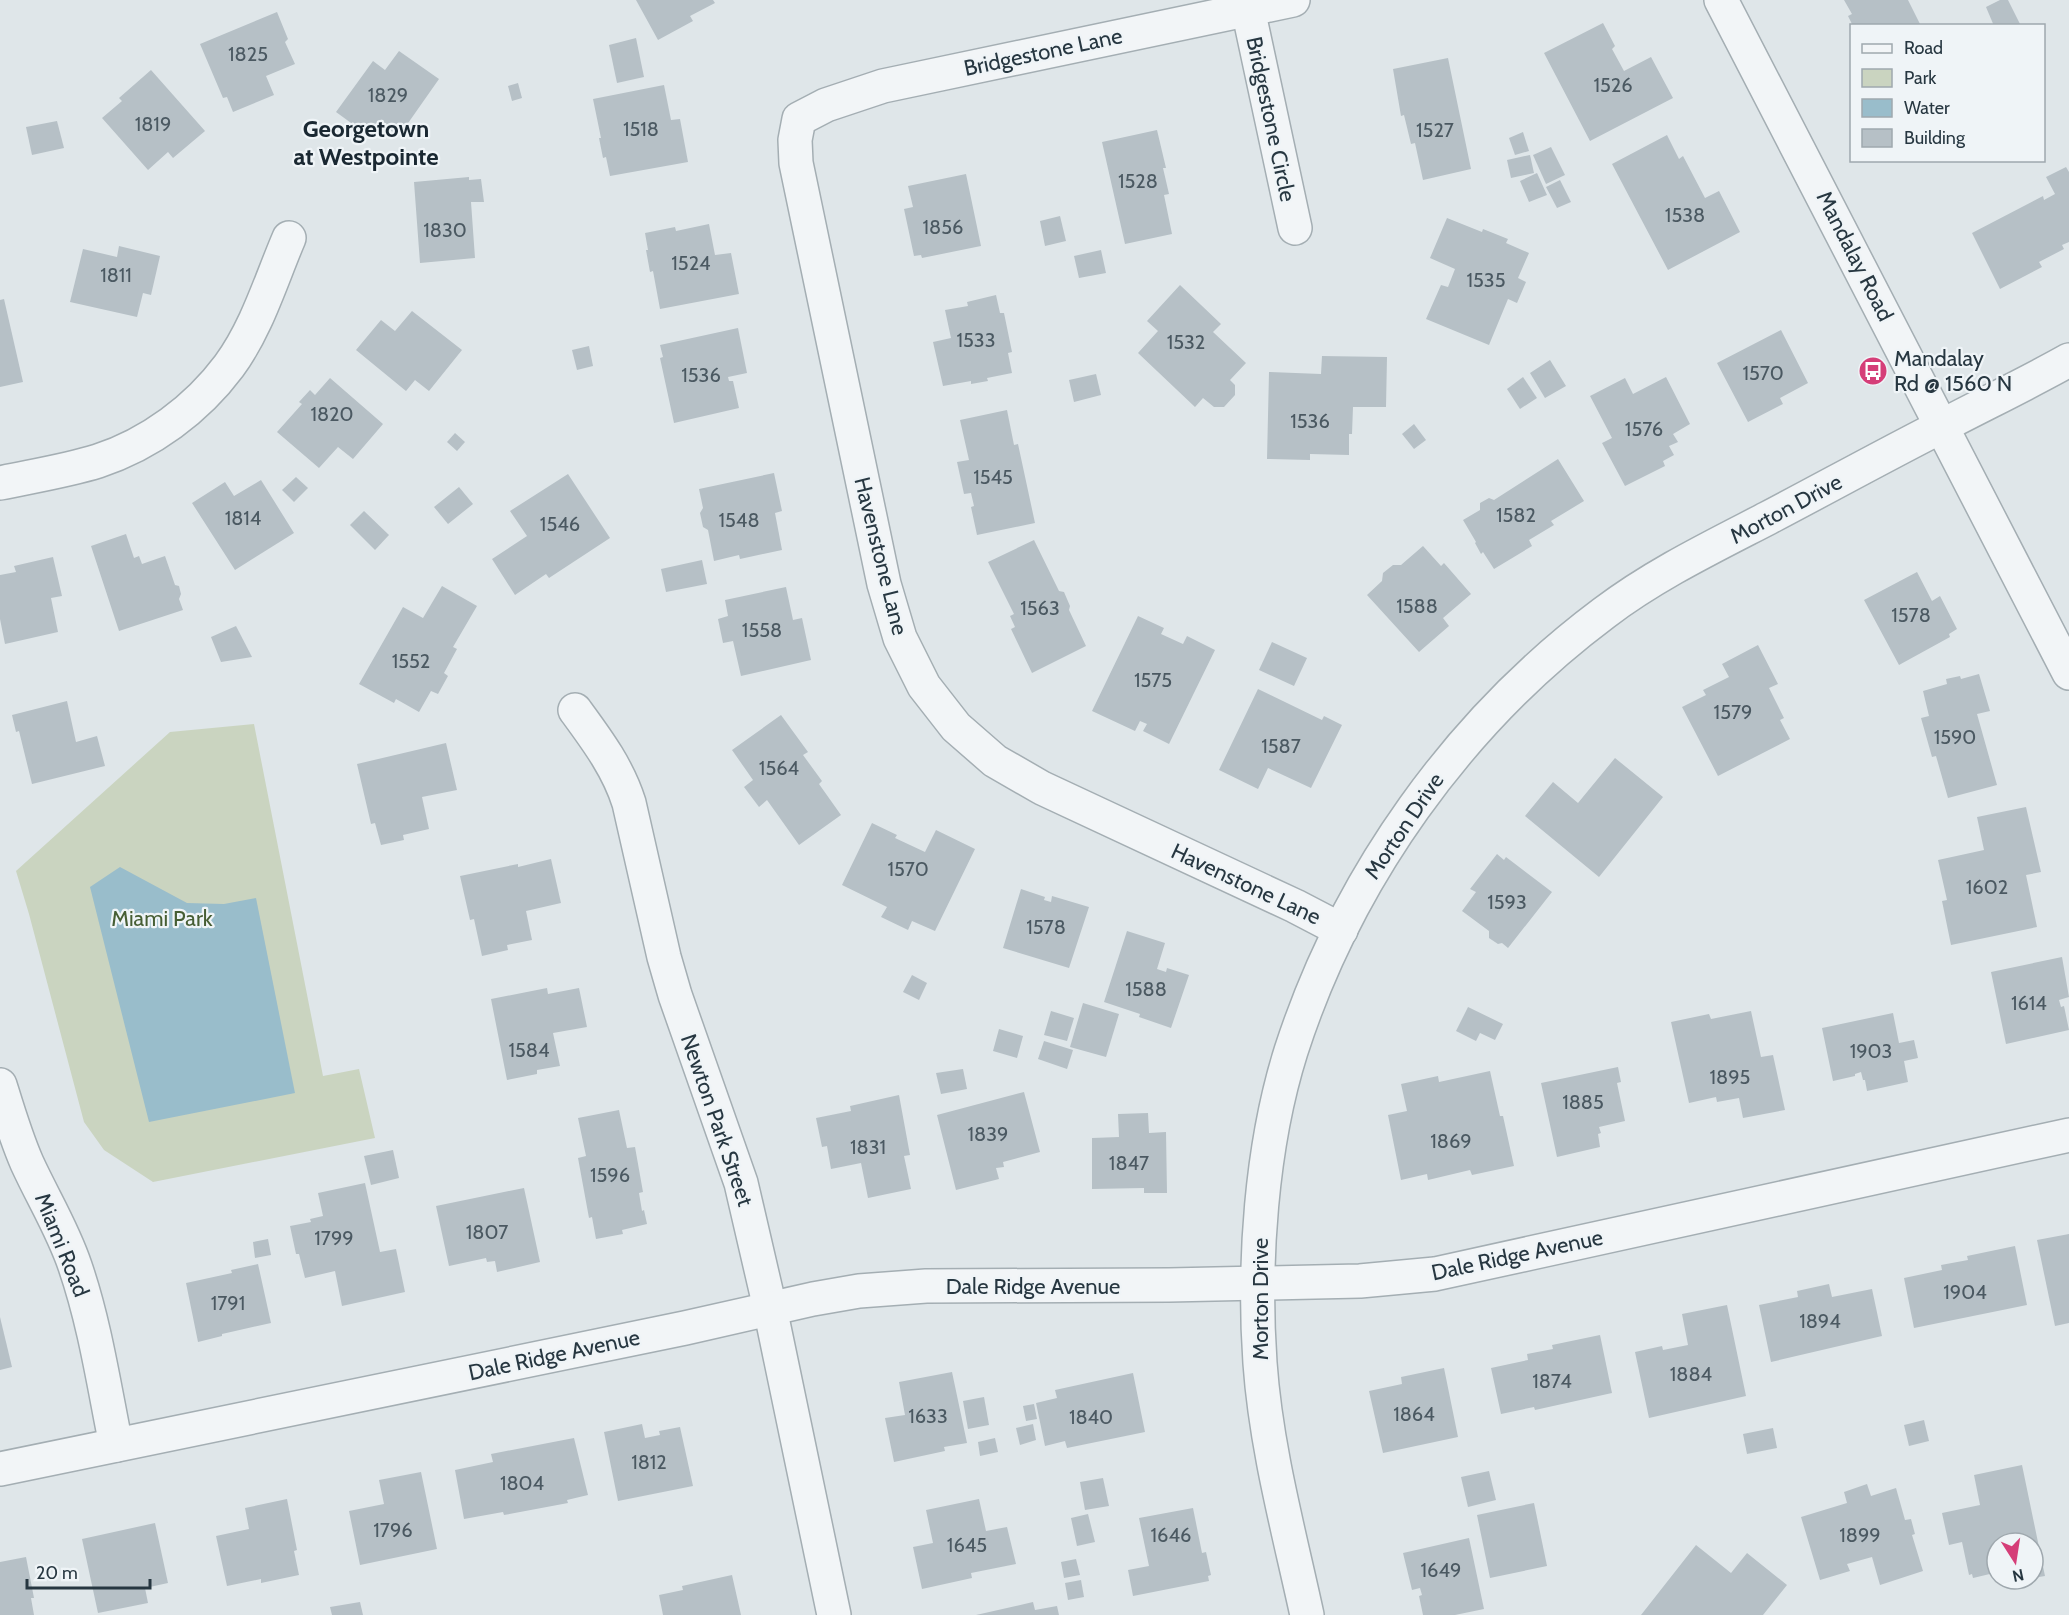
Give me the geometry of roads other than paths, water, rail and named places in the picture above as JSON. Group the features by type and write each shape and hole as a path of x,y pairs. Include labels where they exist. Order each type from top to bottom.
{"street":[{"name":"Bridgestone Lane","path":"799,119 835,102 884,86 1293,0"},
{"name":"Mandalay Road","path":"1721,0 2069,673"},
{"name":"Bridgestone Circle","path":"1248,9 1295,228"},
{"name":"Havenstone Lane","path":"799,119 795,140 799,184 884,585 900,638 924,686 956,727 995,761 1042,788 1295,906 1341,930"},
{"path":"0,483 100,460 176,421 205,394 230,365 252,327 289,238"},
{"name":"Morton Drive","path":"1307,1615 1267,1426 1259,1358 1260,1220 1276,1110 1291,1053 1313,991 1369,876 1437,775 1485,720 1542,664 1605,612 1672,569 2069,360"},
{"name":"Newton Park Street","path":"575,710 611,760 622,781 670,976 686,1031 738,1172 770,1308 834,1615"},
{"name":"Miami Road","path":"0,1085 27,1163 62,1232 75,1266 86,1302 116,1445"},
{"name":"Dale Ridge Avenue","path":"0,1469 685,1328 813,1299 892,1288 1360,1281 1435,1274 2069,1135"}],"water":[{"path":"120,867 187,903 224,904 256,898 295,1093 149,1122 90,887"}],"place":[{"name":"Mandalay Rd @ 1560 N","path":"1873,371"}],"district":[{"name":"Georgetown at Westpointe","path":"366,142"}],"park label":[{"name":"Miami Park","path":"162,918"}]}
